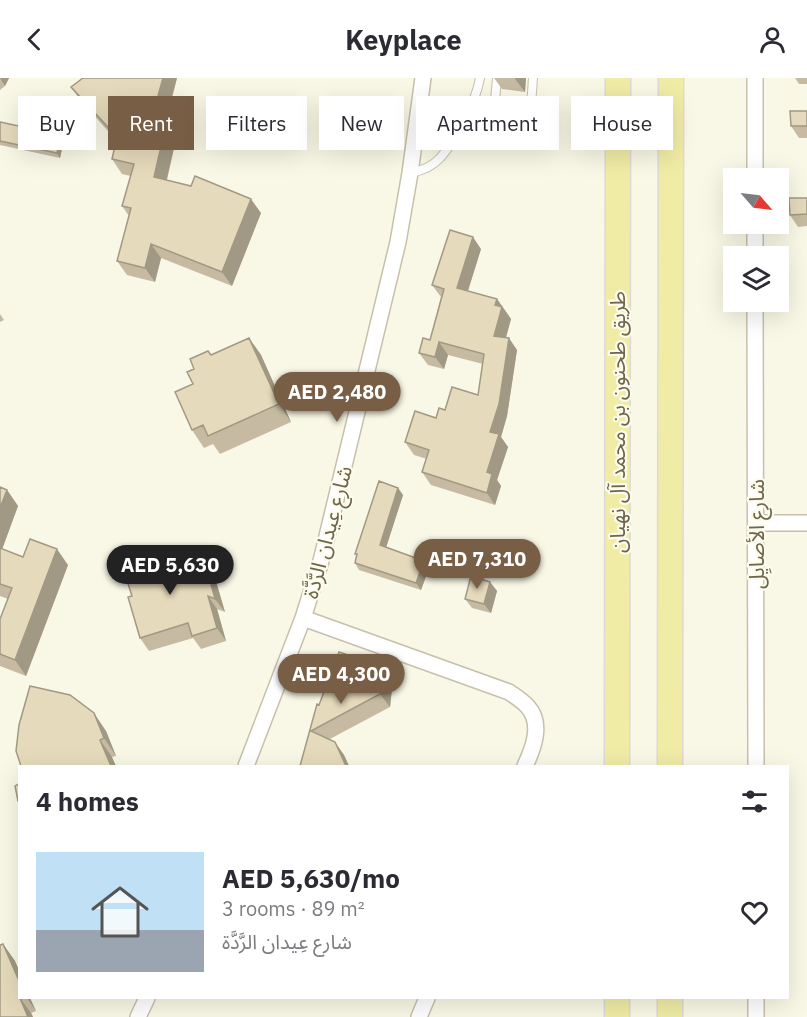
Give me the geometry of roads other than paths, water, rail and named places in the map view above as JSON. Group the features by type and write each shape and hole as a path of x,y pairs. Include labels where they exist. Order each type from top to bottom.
{"main road":[{"name":"طريق طحنون بن محمد آل نهيان","path":"617,765 618,78"},
{"path":"670,765 671,78"},
{"path":"616,1017 617,999"},
{"path":"670,999 670,1017"}],"street":[{"name":"شارع عِيدان الرَّدَّة","path":"246,765 303,618 321,561 398,242 423,78"},
{"path":"755,78 755,168"},
{"name":"شارع الأصايِل","path":"755,312 756,765"},
{"path":"756,524 807,523"},
{"path":"303,618 509,692 530,708 534,719 535,741 525,765"},
{"path":"138,1017 147,999"},
{"path":"419,1017 427,999"},
{"path":"756,999 756,1017"}],"lane":[{"path":"474,96 480,78"},
{"path":"495,96 497,78"},
{"path":"531,96 533,78"},
{"path":"410,173 426,168 440,158 445,150"}]}
